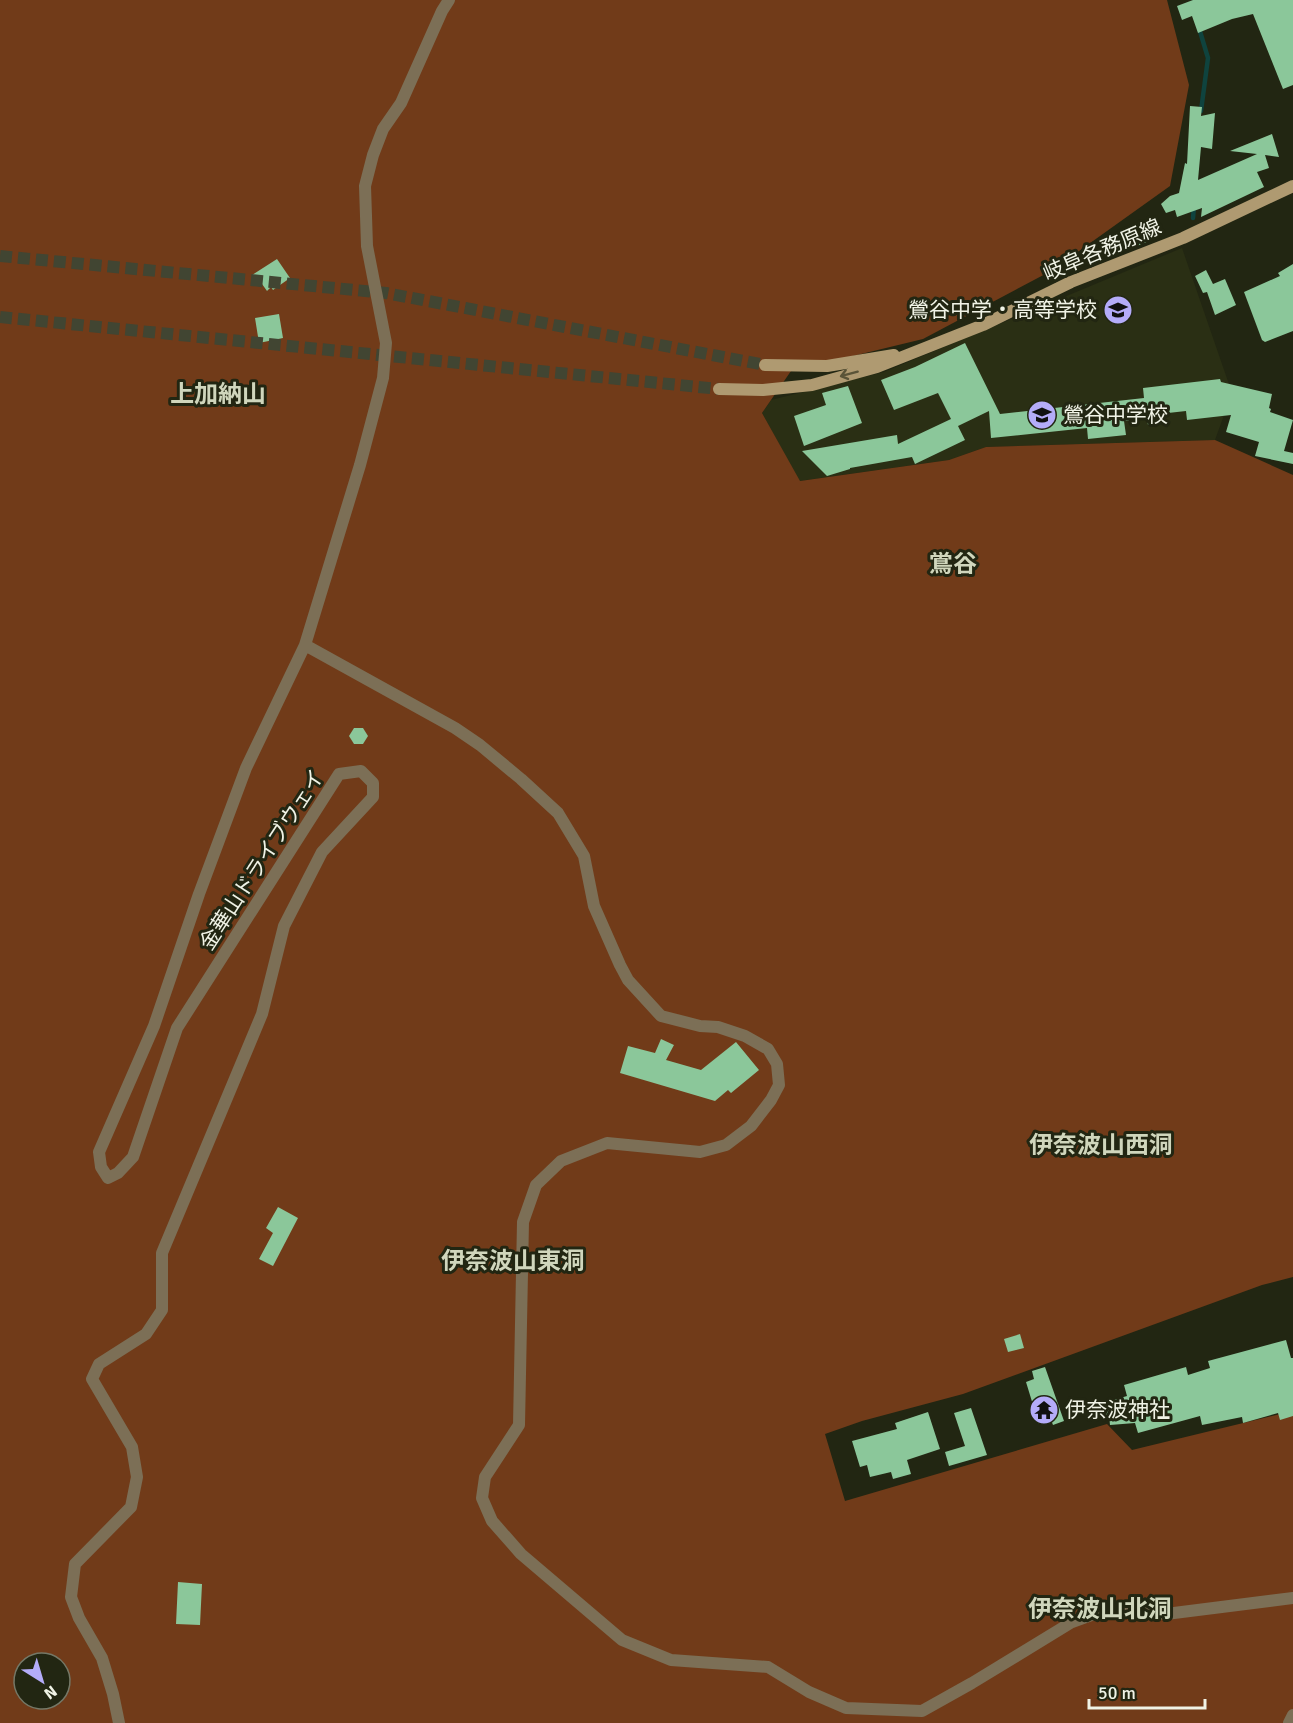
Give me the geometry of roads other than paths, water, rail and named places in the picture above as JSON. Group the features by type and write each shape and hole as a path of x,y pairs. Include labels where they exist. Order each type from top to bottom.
{"main road":[{"name":"岐阜各務原線","path":"720,388 763,390 812,385 877,367 983,325 1071,282 1183,238 1293,186"},
{"name":"岐阜各務原線","path":"765,365 827,366 924,350"}],"street":[{"name":"金華山ドライブウェイ","path":"119,1723 102,1658 79,1618 71,1597 75,1564 131,1507 137,1477 132,1448 92,1379 99,1364 146,1334 162,1310 162,1253 262,1014 284,926 322,852 373,797 373,783 361,771 339,774 177,1028 133,1157 118,1173 108,1178 101,1167 99,1152 154,1026 199,894 246,768 305,645 360,465 384,378 386,343 367,246 366,186 373,155 383,129 401,103 449,0"},
{"path":"305,645 454,728 480,745 521,779 558,813 584,856 594,906 628,980 661,1016 700,1026 718,1027 745,1036 768,1049 777,1064 779,1085 771,1101 751,1126 726,1145 700,1152 607,1143 561,1161 536,1185 523,1222 519,1425 485,1476 482,1498 492,1521 521,1554 622,1640 671,1660 768,1667 808,1692 846,1708 922,1711 1072,1622 1113,1607 1166,1614 1293,1598"},
{"path":"1289,1723 1293,1715"}],"waterway":[{"path":"1199,28 1208,58 1201,111"},
{"path":"1193,218 1194,206"}],"tunnel":[{"path":"0,256 386,293 765,365"},
{"path":"0,317 719,389"}],"place":[{"name":"鶯谷中学・高等学校","path":"1118,310"},
{"name":"鶯谷中学校","path":"1042,415"},
{"name":"伊奈波神社","path":"1044,1410"}],"district":[{"name":"上加納山","path":"218,394"},
{"name":"鴬谷","path":"953,564"},
{"name":"伊奈波山西洞","path":"1101,1145"},
{"name":"伊奈波山東洞","path":"513,1261"},
{"name":"伊奈波山北洞","path":"1100,1609"}]}
